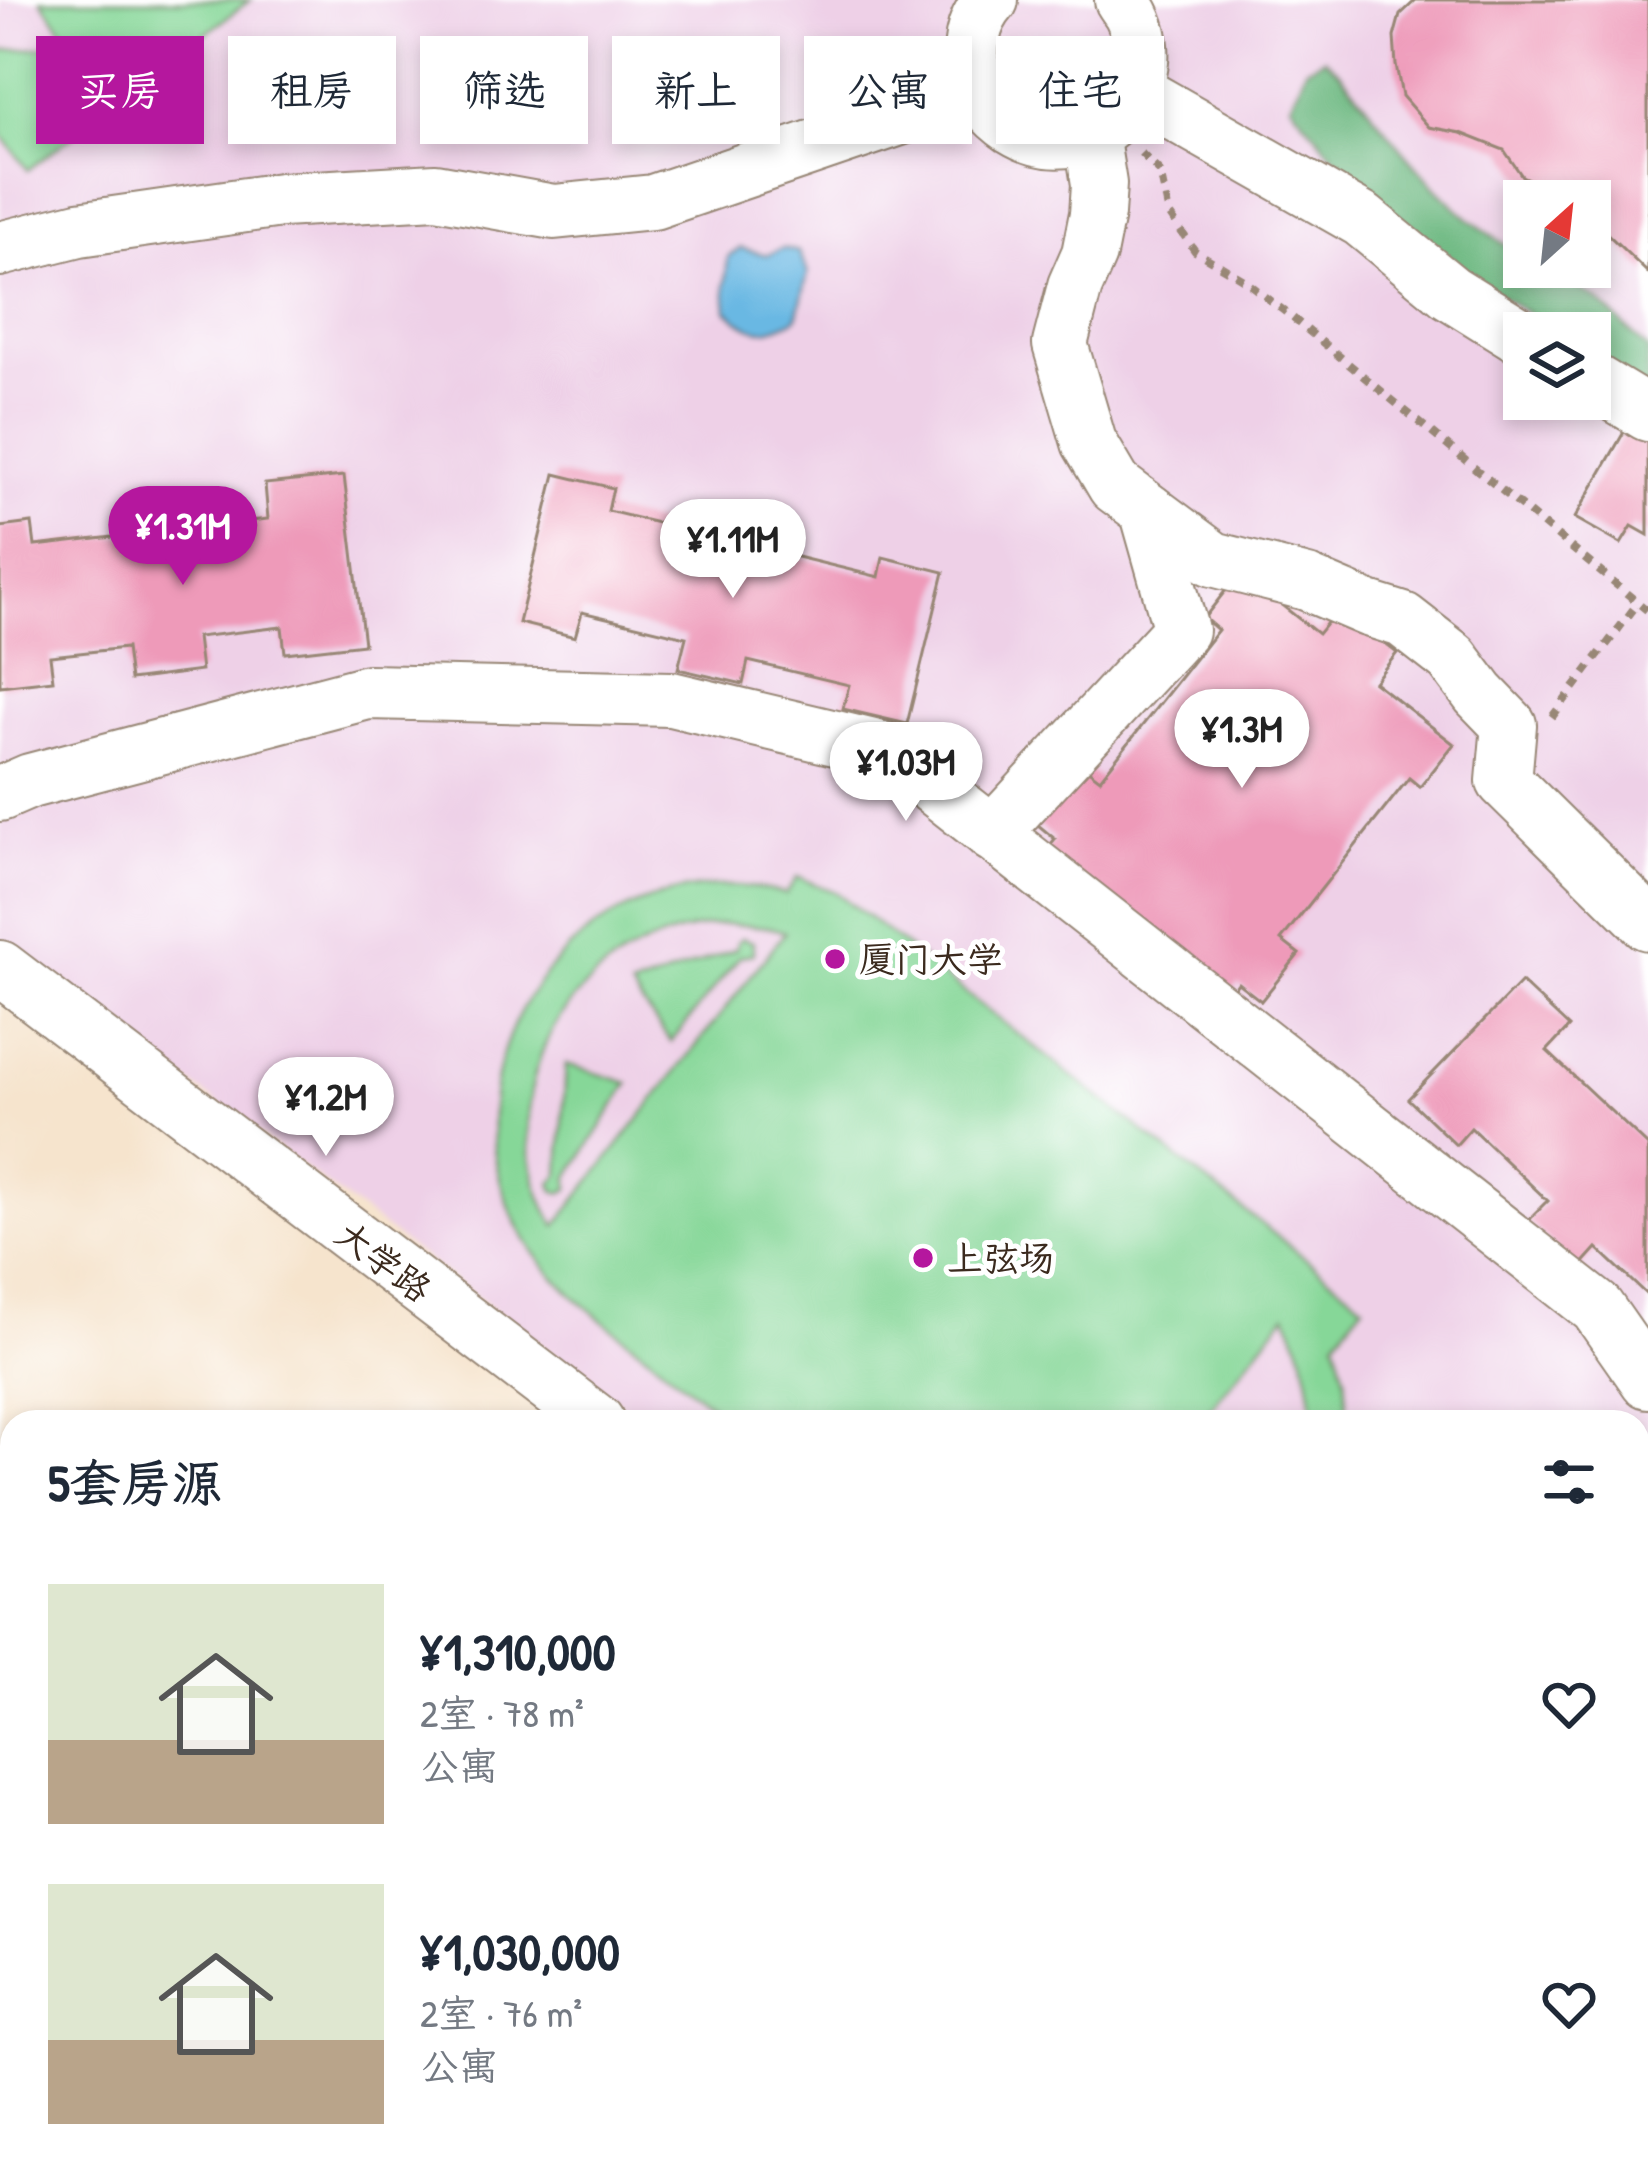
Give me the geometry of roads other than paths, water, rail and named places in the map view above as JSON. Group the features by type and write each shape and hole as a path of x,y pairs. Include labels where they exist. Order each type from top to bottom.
{"street":[{"path":"991,0 973,33 970,62 979,91 996,114"},
{"path":"1134,4 1141,36"},
{"path":"0,249 79,229 281,200 436,191 554,212 652,202 979,91"},
{"path":"1164,138 1362,220 1450,292 1503,325"},
{"path":"1107,144 1089,254 1060,344 1089,442 1115,486 1213,559 1307,583 1403,620 1452,658 1510,725 1504,781 1648,923"},
{"path":"1611,392 1648,414"},
{"path":"992,834 1180,631 1148,510"},
{"path":"0,794 30,781 368,692 670,699 886,750 1597,1308 1648,1381"},
{"name":"大学路","path":"0,968 581,1410"}],"water":[{"path":"741,248 767,255 783,248 799,252 808,273 797,318 760,330 727,310 728,257"}],"place":[{"name":"厦门大学","path":"835,959"},
{"name":"上弦场","path":"923,1258"}]}
